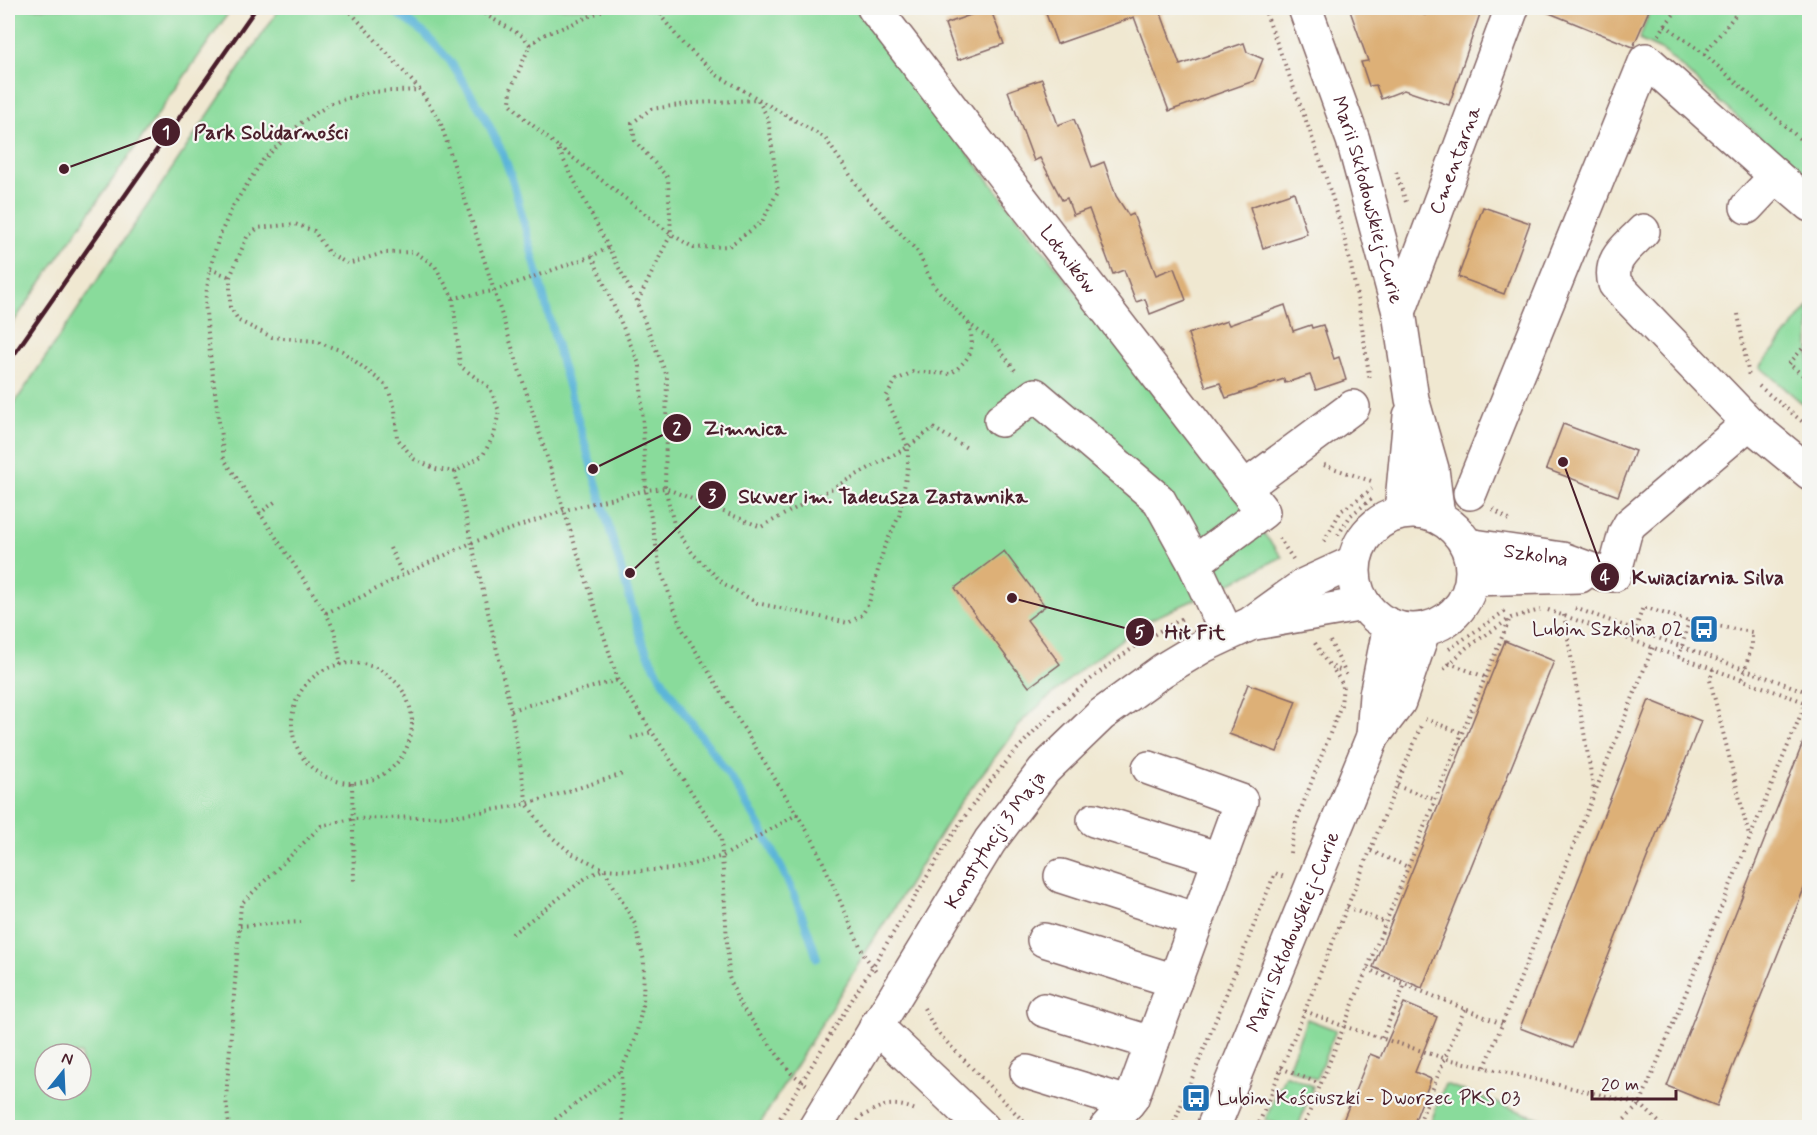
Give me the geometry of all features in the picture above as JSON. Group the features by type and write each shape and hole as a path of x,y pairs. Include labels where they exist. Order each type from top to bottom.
{"street":[{"name":"Lotników","path":"874,8 1253,500"},
{"name":"Marii Skłodowskiej-Curie","path":"1305,8 1353,140 1399,312 1412,399 1432,469 1438,516"},
{"name":"Cmentarna","path":"1399,312 1512,8"},
{"path":"1470,494 1646,60 1809,205"},
{"path":"1747,207 1776,176"},
{"path":"1643,231 1617,258 1612,274 1615,284 1749,423 1809,473"},
{"path":"1001,420 1035,395 1159,500 1194,563 1238,629"},
{"path":"1194,563 1253,500 1290,454 1362,397"},
{"name":"Marii Skłodowskiej-Curie","path":"1390,503 1403,471 1412,399"},
{"path":"1608,574 1630,524 1749,423"},
{"path":"1390,503 1438,516 1455,528 1467,545 1472,562 1472,579 1464,602 1447,620 1434,640 1390,625 1375,616 1364,604 1345,553 1379,522 1390,503"},
{"name":"Szkolna","path":"1467,545 1562,559 1608,574"},
{"name":"Konstytucji 3 Maja","path":"815,1128 990,841 1044,770 1101,715 1164,670 1238,629 1345,553"},
{"name":"Szkolna","path":"1472,579 1555,578 1608,574"},
{"name":"Konstytucji 3 Maja","path":"1238,629 1364,604"},
{"name":"Marii Skłodowskiej-Curie","path":"1373,736 1376,695 1390,625"},
{"name":"Marii Skłodowskiej-Curie","path":"1213,1128 1373,736 1399,702 1434,640"},
{"path":"1106,1128 1132,1098 1241,801 1149,768"},
{"path":"1094,820 1220,859"},
{"path":"1061,876 1197,920"},
{"path":"1044,940 1175,981"},
{"path":"1044,1010 1152,1043"},
{"path":"876,1026 976,1125"},
{"path":"1027,1072 1128,1103"}],"path":[{"path":"347,8 420,90 440,121 618,680 721,837 729,977 739,1003 791,1073 809,1087"},
{"path":"474,8 524,37 530,45"},
{"path":"486,15 488,8"},
{"path":"608,8 543,35 530,45 511,89 510,103 556,145 671,234 694,248 729,246 762,222 778,192 768,118 758,100"},
{"path":"660,8 661,16 683,44 717,75 825,138 863,194 918,252 933,285 969,324 994,342 1035,395"},
{"path":"1264,8 1317,151 1345,242 1355,286 1362,397"},
{"path":"1646,60 1665,25 1680,8"},
{"path":"1704,54 1741,8"},
{"path":"1665,25 1704,54 1809,148"},
{"path":"341,664 335,632 326,612 224,459 205,302 210,269 219,237 233,206 263,160 302,122 332,103 369,92 420,90"},
{"path":"637,303 671,234 668,178 635,141 632,123 651,109 694,103 758,100"},
{"path":"556,145 637,303 667,376 665,488 675,528 693,555 723,583 757,603 848,623 862,615 869,603 884,548 899,516 909,466 908,447 886,397 896,381 914,372 951,374 967,360 973,342 969,324"},
{"path":"295,224 314,231 328,253 348,264 382,253 415,252 435,266 453,298 460,366 490,388 499,411 494,435 483,455 455,472 436,469 414,459 397,438 395,409 387,386 342,351 315,341 272,337 238,321 230,307 230,277 247,237 258,228 295,224"},
{"path":"453,298 493,291 592,256 608,248"},
{"path":"592,256 640,366 646,490 660,568 681,627 814,842 864,954 879,975 923,1005 936,1031 1030,1128"},
{"path":"210,269 230,277"},
{"path":"1738,314 1749,377 1809,428"},
{"path":"1809,340 1788,364 1809,381"},
{"path":"326,612 471,543 565,510 646,490 665,488 761,527 908,447 933,428 968,448"},
{"path":"1290,454 1376,483"},
{"path":"455,472 511,710 527,804 547,833 571,853 604,868 674,869 723,856 798,814"},
{"path":"1319,547 1341,511 1371,490 1376,483 1377,472"},
{"path":"259,514 276,501"},
{"path":"1345,553 1338,536 1351,515 1390,503"},
{"path":"390,548 403,575"},
{"path":"1434,640 1512,606"},
{"path":"1573,608 1809,693"},
{"path":"1632,639 1643,608 1689,621 1752,632 1752,644 1742,680"},
{"path":"1444,670 1466,648 1511,618 1540,609 1564,614 1808,703 1749,837 1640,1104 1616,1128"},
{"path":"1316,613 1349,680"},
{"path":"1564,614 1594,793"},
{"path":"1303,1128 1511,618"},
{"path":"1679,657 1689,621"},
{"path":"1485,1067 1653,647"},
{"path":"1449,663 1485,677"},
{"path":"341,664 371,667 388,676 395,682 406,699 411,718 407,747 396,763 381,776 362,783 324,777 308,764 297,748 292,729 293,709 301,691 314,676 341,664"},
{"path":"1713,669 1710,680 1749,837"},
{"path":"511,710 618,680"},
{"path":"1268,1128 1258,1126 1427,710"},
{"path":"1424,718 1462,734"},
{"path":"630,738 652,732"},
{"path":"229,1128 226,1099 242,904 321,826 352,819 453,816 527,804 626,773"},
{"path":"352,783 354,881"},
{"path":"1397,786 1436,800"},
{"path":"1371,851 1408,867"},
{"path":"512,934 587,877 604,868"},
{"path":"604,868 635,924 644,961 643,1004 635,1040 621,1070 623,1128"},
{"path":"1347,907 1386,923"},
{"path":"240,926 301,922"},
{"path":"1367,969 1502,1023"},
{"path":"1382,1038 1405,984"},
{"path":"1172,1128 1225,998"},
{"path":"1417,1128 1465,1008"},
{"path":"1305,1011 1343,1026 1444,1058 1640,1104 1665,1128"},
{"path":"1281,1068 1320,1084"},
{"path":"544,1128 621,1070"},
{"path":"860,1118 881,1105 895,1103 917,1110 924,1116"}],"green space":[{"path":"8,8 232,8 8,330"},
{"path":"280,8 855,8 1282,557 1221,588 1147,621 1084,667 1025,718 960,803 758,1127 8,1128 8,413"},
{"path":"1651,8 1809,8 1809,181 1663,51 1639,40"},
{"path":"1809,306 1809,409 1760,367"},
{"path":"1307,1019 1336,1030 1316,1079 1288,1068"},
{"path":"1285,1075 1313,1086 1298,1127 1285,1127 1265,1120"},
{"path":"1445,1084 1563,1127 1429,1127"}],"building":[{"path":"990,8 1004,44 958,60 945,24"},
{"path":"1044,8 1159,8 1180,65 1244,43 1247,52 1263,59 1254,81 1169,111 1134,17 1057,44"},
{"path":"1349,8 1404,8 1425,15 1428,8 1482,8 1449,105 1404,90 1381,99 1376,85 1369,86 1361,62 1368,61"},
{"path":"1537,8 1650,8 1633,47"},
{"path":"1042,79 1058,125 1074,119 1092,167 1104,162 1116,196 1129,216 1133,214 1156,275 1174,268 1186,300 1150,314 1145,299 1136,302 1124,270 1113,274 1089,209 1073,215 1067,198 1062,200 1040,158 1034,161 1008,91"},
{"path":"1294,192 1307,234 1263,248 1250,207"},
{"path":"1483,207 1530,223 1504,294 1458,277"},
{"path":"1285,305 1293,331 1311,325 1312,328 1323,325 1334,359 1339,357 1346,380 1316,390 1310,375 1285,383 1284,379 1226,398 1220,383 1206,387 1188,334 1227,321 1229,325"},
{"path":"1563,424 1635,451 1618,496 1546,469"},
{"path":"1004,551 1045,606 1027,620 1060,664 1029,687 955,588"},
{"path":"1505,641 1554,661 1422,988 1373,967"},
{"path":"1248,684 1296,701 1277,752 1229,734"},
{"path":"1649,700 1701,721 1572,1048 1520,1028"},
{"path":"1808,730 1809,876 1717,1106 1667,1086"},
{"path":"1404,1003 1437,1017 1415,1072 1431,1079 1412,1128 1354,1128 1342,1123 1370,1054 1380,1058"}],"waterway":[{"path":"390,8 425,34 450,61 484,115 503,154 513,182 561,361 642,641 669,691 739,790 765,836 789,884 817,958"}],"railway":[{"path":"8,363 256,8"}],"place":[{"name":"Park Solidarności","path":"64,169"},
{"name":"Kwiaciarnia Silva","path":"1563,462"},
{"name":"Zimnica","path":"593,469"},
{"name":"Skwer im. Tadeusza Zastawnika","path":"630,573"},
{"name":"Hit Fit","path":"1012,598"},
{"name":"Lubin Szkolna 02","path":"1704,629"},
{"name":"Lubin Kościuszki - Dworzec PKS 03","path":"1196,1098"}]}
